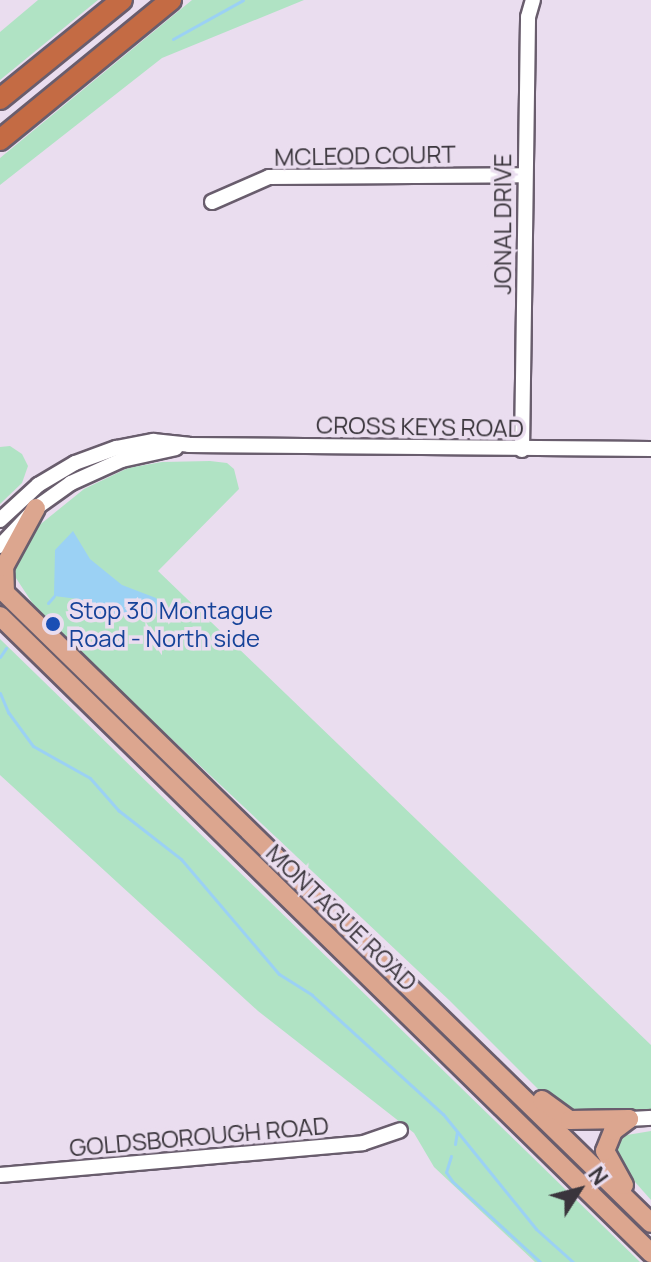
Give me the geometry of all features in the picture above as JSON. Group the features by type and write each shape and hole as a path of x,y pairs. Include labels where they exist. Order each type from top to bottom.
{"highway":[{"path":"0,99 122,0"},
{"path":"0,140 171,0"}],"main road":[{"path":"36,508 4,567 2,596 46,661"},
{"name":"MONTAGUE ROAD","path":"2,596 651,1222"},
{"name":"MONTAGUE ROAD","path":"0,616 651,1253"},
{"path":"472,1048 529,1087 565,1119 629,1119"},
{"path":"629,1119 610,1136 605,1151 612,1168 651,1222"}],"street":[{"name":"JONAL DRIVE","path":"522,450 524,175 528,17 533,0"},
{"name":"MCLEOD COURT","path":"212,202 269,177 524,175"},
{"name":"CROSS KEYS ROAD","path":"0,520 47,479 94,455 153,441 189,445 651,449"},
{"name":"CROSS KEYS ROAD","path":"0,546 36,508 71,483 107,465 189,445"},
{"path":"629,1119 651,1118"},
{"name":"GOLDSBOROUGH ROAD","path":"0,1175 363,1143 400,1130"}],"green space":[{"path":"38,0 98,0 0,80 0,32"},
{"path":"192,0 304,0 162,58 0,185 0,158"},
{"path":"10,446 22,454 28,466 22,483 0,504 0,447"},
{"path":"162,462 227,463 234,469 239,489 158,571 651,1045 651,1109 576,1116 556,1107 449,1000 126,696 33,604 14,575 18,556 37,527 84,489 128,468"},
{"path":"0,639 640,1262 535,1262 434,1167 414,1133 258,1011 0,775"},
{"path":"651,1131 651,1200 620,1165 615,1153 621,1136"}],"water":[{"path":"73,531 90,559 122,585 156,598 163,611 148,616 109,616 89,612 78,599 54,596 55,550"}],"waterway":[{"path":"173,39 243,0"},
{"path":"48,603 54,596"},
{"path":"0,657 6,648"},
{"path":"0,693 8,712 33,746 90,778 118,810 181,859 279,974 312,995 443,1114 536,1229 573,1262"},
{"path":"455,1144 457,1132"},
{"path":"451,1156 446,1172 452,1181 540,1262"}],"place":[{"name":"Stop 30 Montague Road - North side","path":"53,624"}]}
